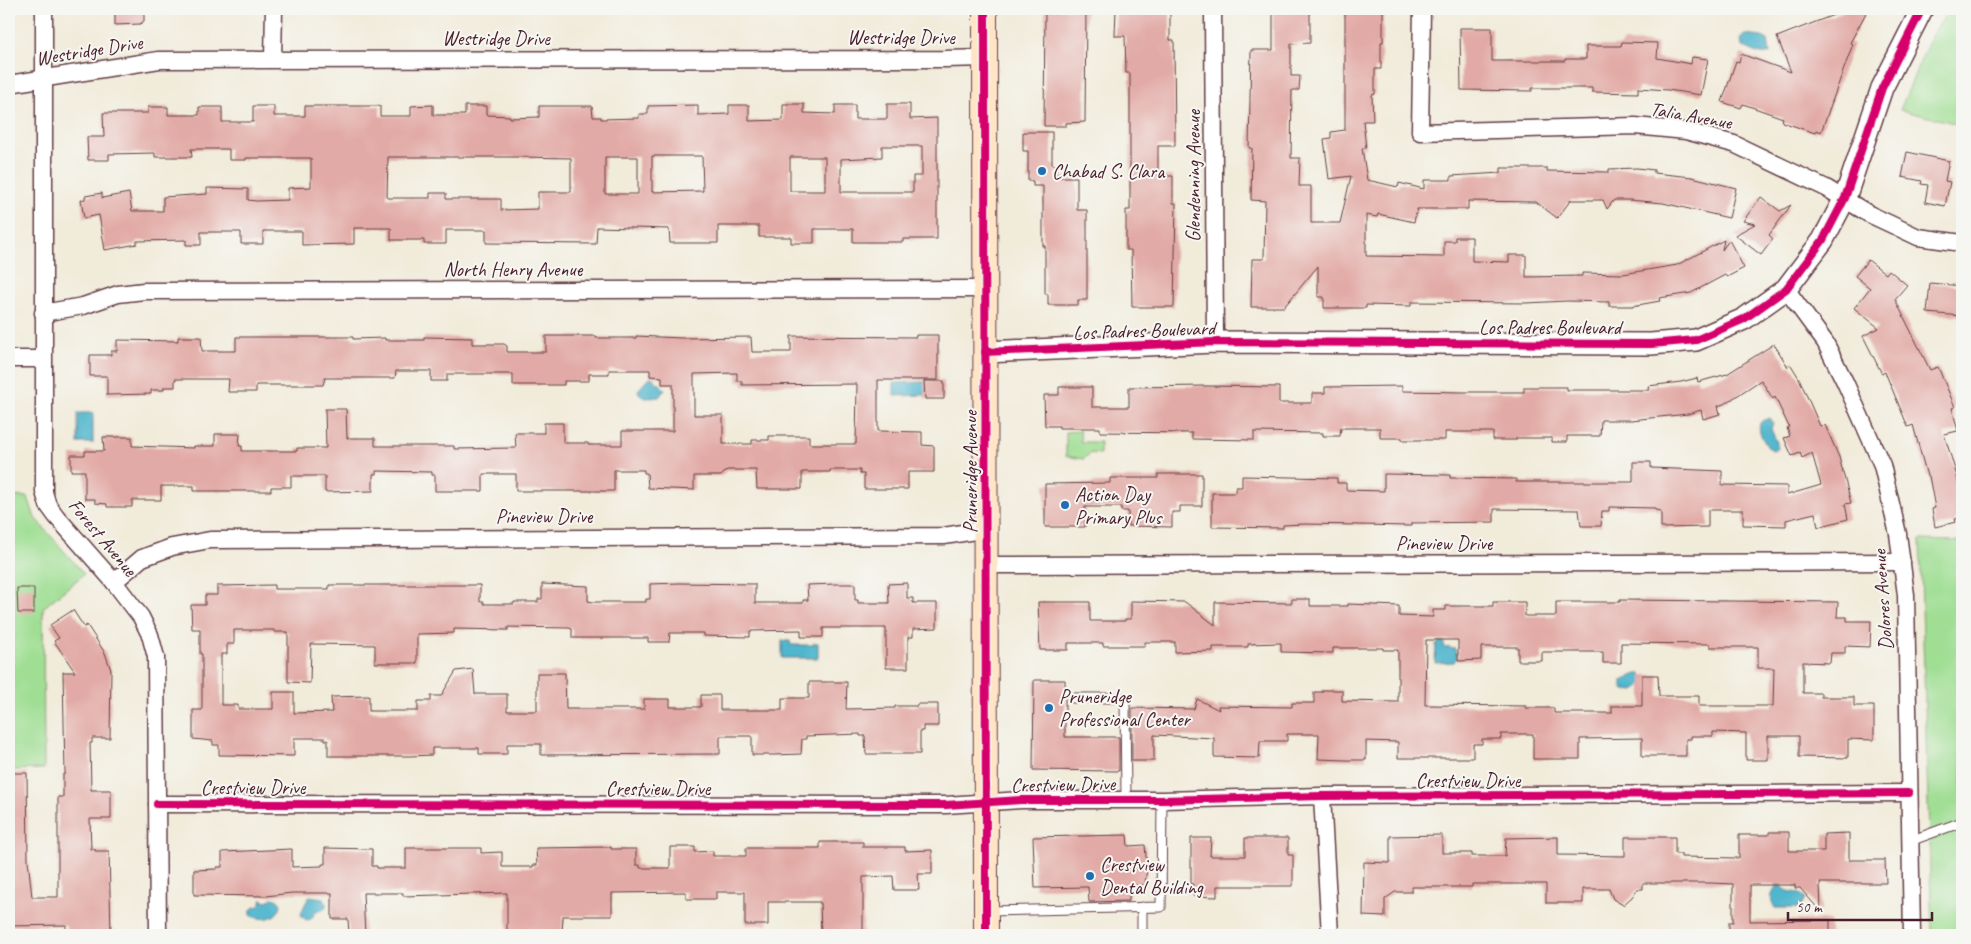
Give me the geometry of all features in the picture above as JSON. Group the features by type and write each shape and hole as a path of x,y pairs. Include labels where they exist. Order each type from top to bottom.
{"main road":[{"name":"Pruneridge Avenue","path":"986,9 986,935"}],"street":[{"name":"Forest Avenue","path":"44,9 44,492 48,505 56,516 114,582 141,617 150,635 156,657 158,935"},
{"path":"273,59 274,9"},
{"name":"Glendenning Avenue","path":"1213,9 1215,342"},
{"name":"Talia Avenue","path":"1422,9 1420,132 1635,126 1686,131 1734,144 1845,198 1870,214 1918,237 1962,243"},
{"name":"Los Padres Boulevard","path":"985,352 1215,342 1651,344 1696,340 1744,318 1786,289 1823,240 1845,198 1882,88 1922,9"},
{"name":"Westridge Drive","path":"9,84 159,60 986,58"},
{"name":"North Henry Avenue","path":"44,313 83,306 118,294 144,291 986,289"},
{"name":"Dolores Avenue","path":"1786,289 1825,342 1845,382 1882,465 1898,534 1906,595 1912,935"},
{"path":"9,359 44,359"},
{"name":"Pineview Drive","path":"114,582 142,558 172,547 210,540 944,536 986,529"},
{"name":"Pineview Drive","path":"986,565 1902,562"},
{"name":"Crestview Drive","path":"156,804 946,805 1021,800 1162,800 1322,796 1909,793"},
{"path":"1322,796 1330,935"}],"lane":[{"path":"1073,698 1125,698 1126,800"},
{"path":"985,911 1161,906 1162,800"},
{"path":"1910,841 1962,822"},
{"path":"1142,907 1142,935"}],"green space":[{"path":"1950,9 1962,9 1962,125 1900,110 1931,36"},
{"path":"1080,431 1081,442 1100,442 1100,454 1091,453 1083,459 1066,456 1066,432"},
{"path":"9,496 28,497 35,518 84,574 43,608 44,769 9,770"},
{"path":"1920,540 1962,541 1962,935 1932,935"}],"water":[{"path":"1745,35 1762,37 1768,40 1770,53 1759,54 1742,46 1741,38"},
{"path":"650,377 665,389 659,397 644,398 639,393 638,390"},
{"path":"925,382 925,395 894,396 894,383"},
{"path":"78,413 93,413 93,443 78,443"},
{"path":"1770,418 1773,422 1771,429 1777,443 1777,448 1773,450 1764,442 1759,428 1762,421"},
{"path":"782,641 790,641 791,645 813,645 818,643 818,658 782,658"},
{"path":"1438,642 1444,642 1444,647 1455,649 1457,658 1454,662 1435,663 1436,645"},
{"path":"1642,674 1645,677 1644,683 1634,691 1624,690 1622,680"},
{"path":"1777,886 1782,886 1788,891 1803,896 1805,899 1800,908 1775,908 1772,897"},
{"path":"310,896 323,898 326,906 323,910 316,911 311,919 306,920 301,915"},
{"path":"272,898 277,899 281,904 280,909 274,916 265,919 251,915 251,910 254,907 260,906 262,899 266,902"}],"building":[{"path":"115,9 144,9 144,21 140,24 115,25"},
{"path":"1045,9 1086,9 1085,122 1066,123 1066,126 1044,126"},
{"path":"1116,9 1170,9 1170,40 1174,40 1175,146 1158,146 1158,176 1173,176 1173,203 1176,203 1174,307 1132,307 1131,250 1126,250 1126,210 1130,210 1130,73 1126,73 1125,36 1115,36"},
{"path":"1273,9 1310,9 1310,43 1291,44 1291,76 1300,76 1299,90 1292,90 1291,158 1300,158 1299,186 1311,186 1311,223 1340,223 1351,176 1329,179 1324,139 1331,138 1331,132 1345,130 1345,9 1383,9 1381,69 1375,69 1375,94 1372,95 1373,121 1363,121 1366,148 1362,148 1367,180 1398,187 1399,183 1424,189 1424,180 1451,180 1451,176 1501,173 1501,168 1547,168 1547,171 1609,172 1609,169 1637,168 1654,170 1654,173 1692,177 1736,188 1729,218 1663,203 1629,200 1614,200 1607,209 1603,200 1571,200 1557,218 1536,202 1468,201 1468,209 1417,209 1414,222 1378,214 1377,217 1366,215 1366,256 1444,257 1444,241 1455,241 1455,237 1472,237 1472,261 1509,262 1509,255 1526,255 1526,277 1582,276 1582,273 1623,274 1677,265 1724,240 1722,250 1729,240 1744,268 1727,277 1725,275 1691,293 1659,298 1660,301 1632,306 1609,306 1609,302 1567,301 1526,303 1411,302 1411,306 1366,305 1366,308 1324,308 1324,297 1318,297 1318,266 1284,307 1251,307 1252,259 1264,259 1265,201 1251,200 1252,148 1249,148 1251,50 1273,50"},
{"path":"1849,9 1868,9 1850,43 1853,44 1821,132 1816,130 1815,133 1782,122 1783,118 1743,104 1741,108 1722,102 1736,61 1739,62 1741,54 1791,72 1777,37"},
{"path":"1460,28 1492,28 1492,61 1565,61 1565,59 1586,59 1586,46 1621,46 1622,42 1658,43 1657,58 1691,64 1692,57 1708,59 1701,95 1638,88 1638,93 1592,92 1592,88 1532,88 1532,91 1461,90"},
{"path":"783,104 804,104 804,113 835,114 835,105 855,105 855,119 887,119 887,104 910,104 910,119 937,118 937,239 903,239 903,242 853,242 853,229 814,229 814,243 791,243 791,237 759,237 759,226 718,226 718,243 670,243 669,229 597,227 596,244 486,243 486,230 446,230 446,244 424,244 424,240 391,240 391,228 354,228 354,244 302,245 302,231 263,231 263,244 241,244 241,232 201,232 201,245 186,245 186,240 137,241 137,244 105,250 99,215 84,218 81,200 85,199 85,196 102,193 102,198 129,193 132,211 163,211 163,197 207,194 207,188 248,189 248,200 256,201 288,200 288,188 311,187 311,158 246,158 246,160 229,160 229,149 191,149 192,157 155,157 155,153 109,154 109,160 88,160 87,137 104,137 103,113 148,113 148,107 168,107 168,115 199,115 199,107 222,107 222,122 253,122 253,106 274,106 274,116 305,116 305,106 380,106 380,116 411,116 411,106 433,105 433,115 465,115 465,106 486,106 486,115 510,116 510,118 539,117 539,106 592,106 593,117 601,117 601,119 639,118 639,114 648,114 648,106 698,105 698,115 729,114 729,105 749,105 749,121 783,120","holes":["882,146 922,146 922,176 913,176 913,192 841,192 841,159 882,157","652,156 702,156 703,191 652,192","388,157 571,158 571,192 538,192 538,209 501,210 501,199 446,199 446,193 430,193 430,198 387,198","605,157 638,157 638,194 605,194","790,157 825,157 825,191 790,191"]},
{"path":"1023,132 1052,132 1052,165 1056,165 1056,177 1077,177 1077,210 1087,210 1087,300 1078,300 1078,305 1048,305 1048,294 1045,294 1043,186 1033,186 1033,181 1028,181 1028,151 1023,151"},
{"path":"1907,152 1949,161 1945,181 1950,182 1945,206 1925,202 1928,185 1921,184 1922,181 1902,177"},
{"path":"1761,197 1780,211 1791,205 1769,235 1773,239 1761,255 1735,235 1755,224 1743,221"},
{"path":"1868,260 1886,274 1889,270 1907,285 1895,299 1930,370 1938,367 1955,407 1952,408 1958,431 1944,434 1957,476 1962,502 1962,518 1955,519 1956,522 1935,527 1932,509 1935,508 1929,476 1927,476 1913,425 1908,427 1885,372 1882,374 1863,336 1879,328 1854,308 1870,288 1855,276"},
{"path":"1930,283 1962,286 1962,316 1927,313"},
{"path":"916,335 938,335 938,380 878,380 878,431 922,432 922,445 934,446 934,472 908,472 908,489 864,489 864,474 860,474 860,470 802,472 802,489 757,489 756,470 727,470 721,476 694,476 694,490 648,488 647,473 644,473 644,470 614,470 614,491 516,491 516,474 483,474 483,491 435,491 435,475 432,475 432,472 376,471 376,474 373,474 373,491 325,492 325,476 291,476 291,487 271,487 271,491 194,491 194,486 161,486 161,500 132,500 132,507 107,507 107,504 95,503 95,499 85,499 85,471 71,471 71,455 85,455 85,451 104,451 103,437 132,437 132,446 194,448 194,446 215,446 215,434 240,434 239,446 242,446 242,451 297,451 297,448 326,448 325,409 346,409 347,438 375,438 375,446 454,446 454,449 516,448 515,433 544,433 544,423 563,423 563,443 588,443 588,445 622,445 622,431 673,431 673,384 662,384 662,377 650,376 650,370 609,370 609,374 589,374 589,381 564,381 564,385 513,385 513,374 447,374 447,381 431,381 431,371 396,371 395,378 325,378 323,385 256,385 256,392 228,392 229,379 175,379 175,387 164,387 164,390 151,390 151,394 107,395 107,376 90,376 90,355 111,355 111,351 117,351 117,340 178,341 178,337 201,337 202,351 236,351 236,337 353,337 353,339 385,338 385,340 424,340 424,337 472,338 472,344 504,344 507,346 507,352 546,352 546,336 596,336 596,338 636,338 636,336 682,338 751,337 752,352 791,352 791,336 916,337","holes":["737,373 737,381 742,381 742,385 857,384 856,444 809,444 809,436 769,436 769,440 752,440 752,444 723,444 723,415 694,415 694,374"]},
{"path":"1774,344 1788,367 1791,365 1799,378 1820,426 1825,425 1839,457 1851,503 1845,504 1848,519 1818,527 1815,513 1786,520 1786,526 1743,525 1743,510 1708,510 1708,527 1661,528 1661,511 1655,510 1655,508 1609,507 1609,511 1602,511 1601,526 1581,526 1579,510 1494,509 1494,522 1411,523 1411,526 1305,524 1283,525 1283,528 1212,527 1212,493 1236,493 1236,487 1242,487 1242,476 1337,478 1337,483 1346,483 1346,490 1384,491 1384,474 1516,479 1516,482 1633,482 1633,462 1651,462 1651,468 1722,471 1722,485 1787,486 1787,495 1821,485 1812,453 1802,458 1800,453 1792,456 1784,438 1790,436 1787,428 1789,427 1775,397 1773,399 1761,380 1726,403 1718,406 1720,414 1703,419 1701,410 1688,414 1631,420 1601,420 1600,436 1567,436 1567,442 1552,442 1552,438 1493,440 1493,432 1445,432 1445,440 1402,440 1402,438 1380,438 1380,428 1341,428 1340,436 1323,436 1323,433 1254,432 1254,440 1192,439 1192,433 1100,432 1100,428 1045,426 1044,395 1059,395 1059,387 1092,387 1092,407 1129,407 1129,387 1279,387 1279,403 1312,403 1312,393 1325,393 1325,387 1402,386 1402,391 1463,392 1524,392 1524,387 1567,387 1567,390 1649,390 1648,386 1697,378 1698,382 1727,374"},
{"path":"924,381 944,381 944,399 925,399"},
{"path":"1158,474 1202,474 1202,506 1180,506 1180,512 1172,512 1172,527 1128,526 1128,511 1121,511 1121,507 1085,507 1085,527 1045,527 1045,484 1110,483 1110,478 1158,478"},
{"path":"907,583 907,598 913,598 913,603 937,603 937,628 913,629 913,637 908,637 908,668 886,668 886,628 823,628 823,637 801,637 801,630 750,631 750,637 704,636 704,633 670,633 669,642 648,642 648,638 572,638 572,629 569,628 508,627 508,630 454,629 454,633 417,634 417,663 375,663 375,645 311,644 310,683 288,682 288,632 234,630 234,644 227,644 227,654 221,654 221,705 238,705 238,709 273,709 273,692 294,692 294,713 332,712 331,697 369,696 369,711 418,711 418,701 431,701 431,696 441,696 456,671 473,669 475,694 507,694 507,711 537,711 537,673 565,673 566,709 644,709 644,699 670,699 670,707 701,707 701,695 720,695 720,710 782,710 782,698 809,698 809,682 847,682 846,709 895,708 895,706 938,704 938,726 923,726 923,731 920,731 920,754 866,754 865,736 860,736 860,734 806,736 806,739 802,739 801,754 773,755 752,755 752,736 720,736 720,754 541,755 541,744 507,744 507,754 479,754 479,748 432,748 432,755 411,756 328,756 328,740 325,740 325,738 294,738 294,756 219,755 219,745 213,745 213,741 193,739 193,710 202,710 202,654 200,654 200,629 192,629 191,605 205,605 205,595 217,595 217,586 274,585 274,589 329,589 329,585 480,585 480,602 484,602 484,604 514,604 514,602 538,602 538,599 542,599 542,584 588,586 588,601 593,602 646,602 646,599 650,599 650,584 755,584 755,603 803,603 803,600 808,600 807,585 855,584 855,600 858,600 858,603 889,603 888,584"},
{"path":"17,588 34,588 34,613 18,613"},
{"path":"1292,599 1310,599 1310,606 1348,606 1348,604 1399,606 1399,616 1433,617 1433,610 1446,610 1446,606 1493,606 1493,602 1525,602 1525,616 1556,616 1556,602 1620,602 1620,600 1838,602 1837,617 1847,617 1847,621 1871,621 1870,647 1845,646 1845,653 1831,653 1830,663 1803,662 1803,693 1821,693 1821,697 1854,697 1854,706 1874,706 1874,740 1848,739 1848,758 1799,757 1799,736 1768,736 1768,760 1746,760 1746,733 1713,732 1713,736 1691,736 1691,739 1686,739 1686,756 1642,756 1642,738 1580,739 1580,759 1533,759 1533,734 1501,734 1501,739 1482,739 1482,744 1473,744 1473,758 1398,758 1398,742 1366,741 1366,760 1346,760 1318,759 1319,734 1287,734 1287,741 1260,741 1259,758 1214,757 1214,738 1154,735 1154,761 1132,761 1132,708 1194,709 1197,699 1219,710 1218,706 1292,707 1292,703 1314,703 1314,692 1322,692 1322,690 1342,690 1342,701 1398,702 1398,650 1383,650 1383,648 1333,648 1333,653 1281,652 1281,643 1248,644 1248,647 1213,647 1213,651 1175,652 1175,642 1145,642 1145,646 1103,646 1103,643 1068,643 1068,650 1040,650 1038,602 1090,602 1090,621 1125,621 1125,619 1131,619 1131,601 1185,602 1215,625 1215,602 1292,603","holes":["1426,640 1458,640 1458,661 1481,660 1481,647 1518,647 1518,661 1542,661 1542,652 1603,652 1603,663 1621,663 1621,643 1710,644 1710,647 1758,647 1758,668 1774,668 1773,706 1699,706 1699,696 1659,696 1658,675 1642,675 1642,706 1612,706 1612,713 1554,713 1554,708 1526,708 1526,706 1425,705"]},
{"path":"73,610 84,627 87,625 105,653 111,670 110,738 92,738 92,743 90,743 91,790 111,790 111,819 90,819 91,849 95,849 95,851 109,851 111,935 66,935 66,925 9,926 9,773 27,773 28,860 32,897 58,897 58,797 63,797 63,774 65,774 63,672 75,672 54,641 59,638 50,625"},
{"name":"Pruneridge Professional Center","path":"1034,680 1065,680 1065,737 1119,737 1119,771 1033,770"},
{"path":"1769,832 1789,832 1789,851 1824,851 1824,834 1849,833 1849,860 1885,860 1886,883 1820,883 1821,912 1800,888 1795,888 1795,885 1750,885 1750,921 1830,920 1830,935 1729,935 1729,922 1733,922 1733,884 1711,883 1643,883 1643,889 1637,889 1632,897 1623,905 1613,899 1609,889 1583,889 1583,903 1546,903 1546,884 1472,884 1472,887 1412,887 1412,892 1395,892 1385,899 1385,917 1363,916 1364,862 1390,863 1390,836 1442,835 1442,853 1472,853 1472,856 1505,856 1506,838 1558,837 1558,855 1625,856 1625,837 1675,837 1675,854 1681,854 1681,857 1739,858 1739,835 1769,835"},
{"name":"Crestview Dental Building","path":"1127,835 1128,846 1145,845 1147,867 1145,885 1129,886 1129,901 1089,902 1088,887 1035,888 1033,837"},
{"path":"1191,838 1211,838 1210,856 1245,856 1245,838 1288,838 1288,855 1293,855 1293,886 1217,886 1217,897 1193,896 1193,884 1191,884"},
{"path":"820,842 863,842 863,847 905,847 905,851 932,850 932,874 918,874 919,890 894,890 893,876 863,877 863,935 821,935 820,902 768,902 768,925 745,925 745,892 716,892 716,899 686,899 686,892 612,893 612,916 563,916 562,935 507,935 507,893 403,896 403,893 363,893 365,935 349,935 348,919 332,919 332,893 292,893 266,896 194,895 194,870 222,867 222,852 292,849 292,867 322,866 322,864 325,864 325,848 372,849 372,866 377,866 377,868 406,868 406,848 481,848 481,853 502,852 502,867 533,867 533,865 537,865 536,848 611,847 611,849 636,849 636,865 640,865 640,868 670,868 670,847 695,847 695,852 713,851 713,856 746,856 746,848 820,848"}],"cycle path":[{"path":"985,9 986,935"},
{"path":"985,352 1215,342 1651,344 1696,340 1744,319 1786,289 1823,240 1845,198 1882,88 1922,9"},
{"path":"157,804 946,805 1021,800 1162,800 1322,796 1909,793"}],"place":[{"name":"Chabad S. Clara","path":"1042,171"},
{"name":"Action Day Primary Plus","path":"1065,505"},
{"name":"Pruneridge Professional Center","path":"1049,708"},
{"name":"Crestview Dental Building","path":"1090,876"}]}
